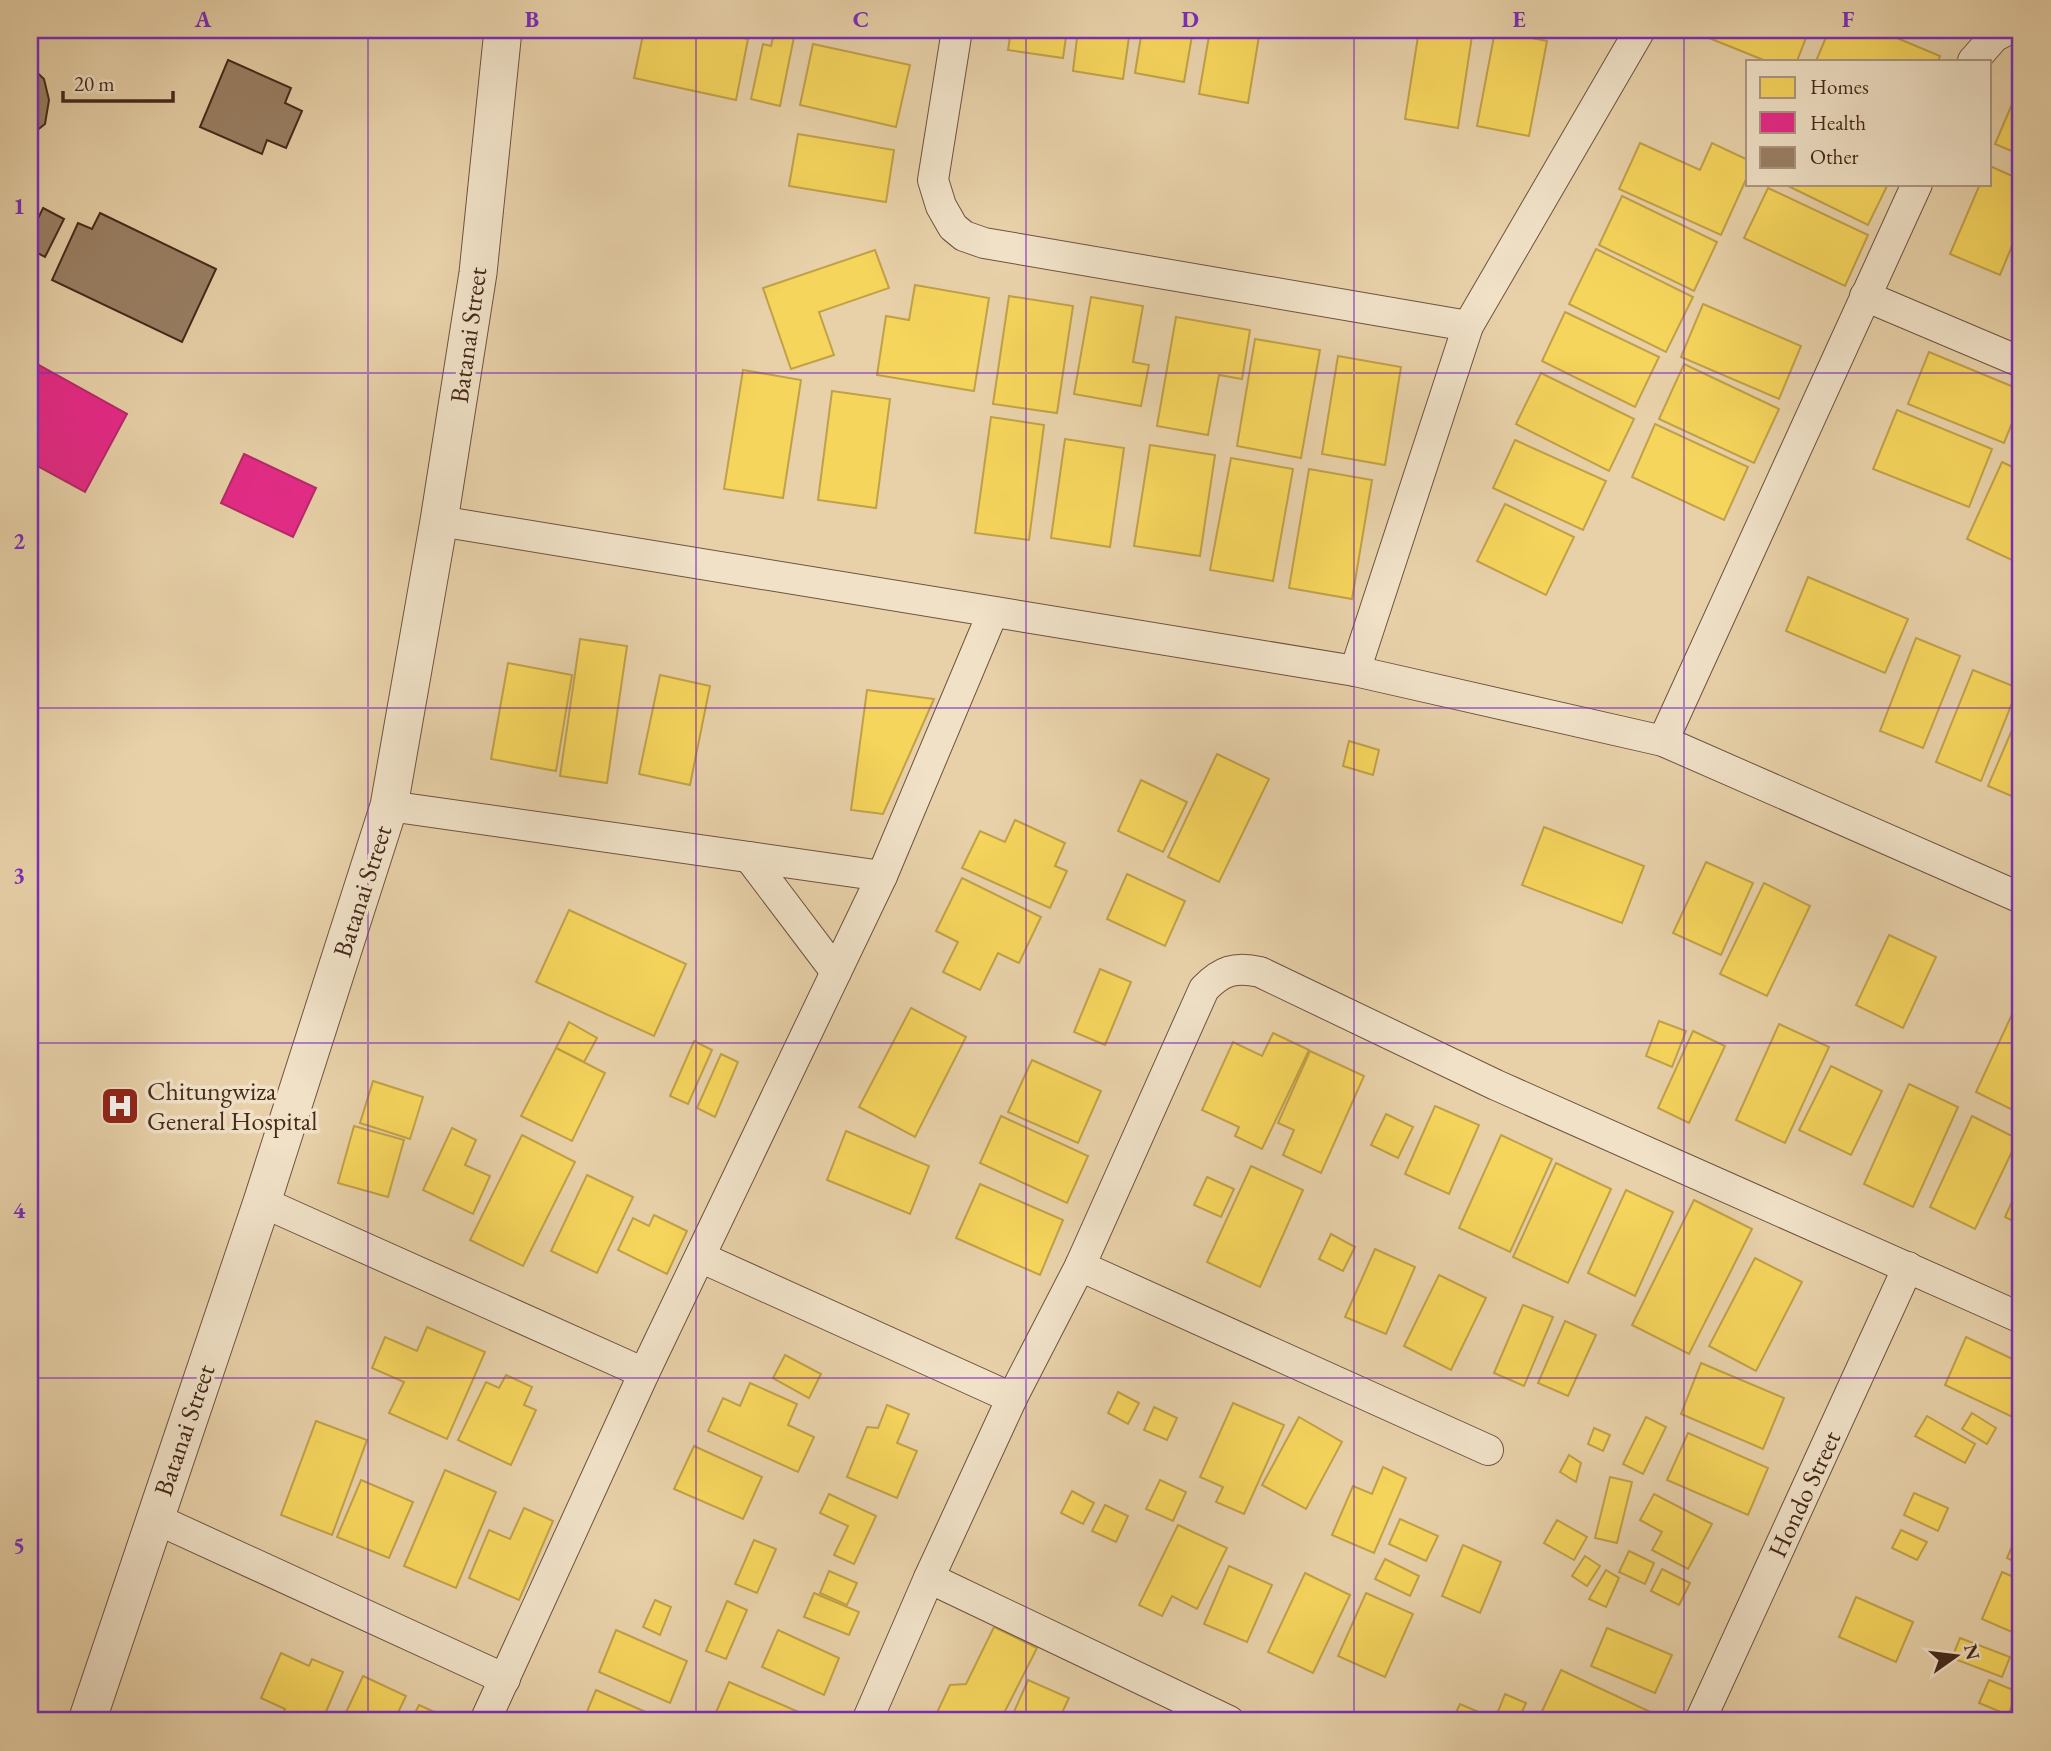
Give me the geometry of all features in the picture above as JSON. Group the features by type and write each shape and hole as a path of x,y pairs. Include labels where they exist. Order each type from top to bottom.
{"street":[{"name":"Batanai Street","path":"87,1721 262,1202 389,806 439,521 478,273 503,30"},
{"path":"957,30 933,180 941,206 953,227 964,236 984,243 1468,326"},
{"path":"1974,60 1994,37 2007,30"},
{"path":"1355,671 1468,326 1634,31"},
{"path":"1663,741 1916,186"},
{"path":"1865,296 2021,362"},
{"path":"439,521 1355,671 1663,741 2021,898"},
{"path":"485,1721 644,1373 882,876 993,612"},
{"path":"389,806 882,876"},
{"path":"749,857 836,972"},
{"path":"867,1721 929,1578 1012,1398 1080,1266 1204,989 1215,977 1226,972 1260,972 1496,1085 2021,1318"},
{"path":"262,1202 644,1373"},
{"path":"700,1258 1012,1398"},
{"path":"1080,1266 1488,1450"},
{"name":"Hondo Street","path":"1700,1721 1908,1267"},
{"path":"154,1518 505,1679"},
{"path":"929,1578 1229,1721"}],"building: Homes":[{"path":"644,30 703,30 748,39 736,100 634,78"},
{"path":"1011,30 1067,30 1063,58 1008,50"},
{"path":"1078,30 1130,30 1123,79 1073,71"},
{"path":"1142,30 1193,30 1184,82 1135,73"},
{"path":"1210,30 1260,30 1248,103 1199,94"},
{"path":"1419,30 1472,36 1458,128 1405,119"},
{"path":"1689,30 1809,30 1797,60 1764,60"},
{"path":"1829,30 1878,30 1940,56 1938,60 1816,60"},
{"path":"1495,31 1547,41 1529,136 1477,126"},
{"path":"774,33 794,37 780,106 751,99 763,44 771,46"},
{"path":"813,44 910,65 896,127 800,105"},
{"path":"2021,83 2021,155 1995,144"},
{"path":"798,134 894,150 886,202 789,186"},
{"path":"1640,143 1700,170 1712,143 1746,159 1746,179 1721,235 1619,189"},
{"path":"1992,167 2021,180 2021,224 2000,275 1950,254 1979,186 1992,186"},
{"path":"1788,186 1887,186 1868,225"},
{"path":"1768,188 1868,235 1845,286 1744,238"},
{"path":"1622,196 1717,242 1694,291 1599,245"},
{"path":"1596,249 1693,297 1666,352 1569,304"},
{"path":"875,250 889,288 819,312 834,355 791,369 763,288"},
{"path":"915,285 989,298 974,391 877,375 886,316 909,320"},
{"path":"1009,296 1073,306 1057,413 993,404"},
{"path":"1091,297 1143,306 1133,362 1149,365 1141,406 1074,394"},
{"path":"1703,304 1801,346 1779,399 1681,357"},
{"path":"1565,312 1659,357 1635,407 1542,361"},
{"path":"1176,317 1250,330 1242,379 1219,375 1208,435 1157,426"},
{"path":"1255,339 1320,350 1301,458 1237,446"},
{"path":"1929,352 2021,390 2021,401 2004,443 1908,404"},
{"path":"1338,356 1401,367 1385,465 1322,454"},
{"path":"1684,364 1779,409 1754,463 1659,419"},
{"path":"743,370 801,380 783,498 724,489"},
{"path":"1541,373 1634,419 1609,471 1516,424"},
{"path":"832,391 890,399 876,508 818,500"},
{"path":"1897,410 1992,449 1969,507 1873,469"},
{"path":"991,417 1044,425 1029,540 975,533"},
{"path":"1655,424 1748,467 1724,520 1632,477"},
{"path":"1065,439 1124,448 1110,547 1051,538"},
{"path":"1515,440 1606,481 1583,530 1493,488"},
{"path":"1150,445 1215,455 1200,556 1134,546"},
{"path":"1231,458 1293,469 1273,581 1210,570"},
{"path":"2002,462 2021,471 2021,550 2016,562 1967,539"},
{"path":"1309,469 1372,480 1352,599 1289,588"},
{"path":"1505,504 1574,537 1546,595 1477,561"},
{"path":"1808,577 1908,619 1885,673 1786,631"},
{"path":"1916,638 1960,656 1923,748 1880,731"},
{"path":"580,639 627,646 607,783 560,776"},
{"path":"508,663 572,675 556,771 491,759"},
{"path":"1973,670 2018,688 1981,781 1936,762"},
{"path":"660,675 710,686 690,785 639,774"},
{"path":"867,690 934,699 883,814 851,810"},
{"path":"2021,709 2021,800 1988,786"},
{"path":"1349,741 1379,750 1373,775 1343,766"},
{"path":"1217,754 1269,779 1219,882 1168,857"},
{"path":"1141,780 1187,802 1163,852 1118,831"},
{"path":"1015,820 1065,843 1055,866 1067,871 1050,908 962,868 980,831 1005,842"},
{"path":"1544,827 1644,866 1622,923 1522,885"},
{"path":"1706,862 1753,883 1721,955 1673,933"},
{"path":"1127,874 1185,901 1165,946 1107,919"},
{"path":"962,878 1041,917 1019,963 998,953 980,990 943,972 958,942 936,931"},
{"path":"1764,883 1810,906 1767,996 1720,974"},
{"path":"569,910 686,964 654,1036 536,982"},
{"path":"1889,935 1936,957 1903,1028 1856,1005"},
{"path":"1100,969 1131,982 1105,1045 1074,1032"},
{"path":"2021,995 2021,1114 1976,1092"},
{"path":"911,1008 966,1037 915,1137 859,1107"},
{"path":"1659,1021 1686,1031 1672,1067 1646,1056"},
{"path":"569,1022 597,1038 584,1062 556,1048"},
{"path":"1779,1024 1829,1047 1785,1143 1736,1120"},
{"path":"1693,1031 1725,1046 1689,1123 1658,1108"},
{"path":"1273,1033 1309,1050 1262,1149 1235,1136 1239,1127 1202,1110 1233,1042 1262,1056"},
{"path":"694,1041 712,1050 688,1104 670,1096"},
{"path":"556,1048 605,1073 572,1141 521,1116"},
{"path":"1310,1051 1364,1076 1321,1173 1283,1155 1294,1130 1278,1123"},
{"path":"721,1054 738,1062 715,1117 697,1108"},
{"path":"1032,1060 1101,1091 1078,1143 1008,1112"},
{"path":"1831,1066 1882,1091 1851,1155 1799,1130"},
{"path":"373,1081 423,1097 410,1139 360,1123"},
{"path":"1909,1084 1958,1107 1913,1207 1864,1184"},
{"path":"1435,1106 1479,1125 1449,1194 1405,1174"},
{"path":"1386,1114 1413,1127 1398,1158 1371,1145"},
{"path":"1001,1116 1088,1156 1067,1203 980,1163"},
{"path":"1972,1116 2018,1139 1975,1229 1930,1207"},
{"path":"354,1126 404,1140 388,1197 338,1183"},
{"path":"452,1128 476,1140 465,1165 490,1176 473,1214 423,1190"},
{"path":"846,1131 929,1166 910,1214 827,1180"},
{"path":"522,1135 575,1162 523,1266 470,1240"},
{"path":"1501,1135 1552,1159 1510,1252 1459,1228"},
{"path":"1556,1163 1611,1189 1568,1283 1513,1257"},
{"path":"1251,1166 1303,1190 1260,1287 1207,1262"},
{"path":"587,1175 633,1197 597,1273 551,1251"},
{"path":"1207,1177 1234,1189 1221,1217 1194,1205"},
{"path":"2021,1182 2021,1225 2005,1217"},
{"path":"980,1184 1063,1220 1040,1275 956,1238"},
{"path":"1626,1190 1673,1212 1635,1296 1588,1273"},
{"path":"1694,1200 1752,1229 1689,1354 1632,1325"},
{"path":"654,1215 687,1231 667,1274 618,1250 633,1218 649,1226"},
{"path":"1331,1234 1355,1247 1343,1271 1319,1259"},
{"path":"1375,1249 1415,1267 1386,1334 1345,1317"},
{"path":"1755,1258 1802,1282 1756,1371 1709,1346"},
{"path":"1439,1275 1486,1298 1451,1370 1404,1346"},
{"path":"1523,1305 1553,1317 1524,1386 1494,1373"},
{"path":"1565,1321 1596,1335 1568,1396 1538,1383"},
{"path":"427,1327 485,1352 447,1439 389,1413 404,1382 372,1368 385,1337 417,1351"},
{"path":"1966,1337 2021,1363 2021,1421 1945,1385"},
{"path":"785,1355 821,1374 809,1398 773,1378"},
{"path":"1701,1363 1784,1398 1763,1449 1681,1414"},
{"path":"506,1375 532,1387 524,1405 536,1410 511,1465 458,1440 486,1382 499,1388"},
{"path":"750,1383 797,1404 788,1425 814,1437 798,1472 708,1431 723,1398 740,1406"},
{"path":"1118,1392 1139,1403 1128,1424 1108,1413"},
{"path":"1233,1403 1284,1425 1244,1514 1216,1502 1223,1487 1200,1477"},
{"path":"887,1405 909,1414 897,1443 917,1451 897,1498 847,1477 867,1427 878,1428"},
{"path":"1154,1407 1177,1418 1167,1440 1144,1430"},
{"path":"1972,1413 1996,1428 1987,1444 1962,1429"},
{"path":"1927,1416 1975,1444 1965,1463 1915,1436"},
{"path":"1299,1417 1342,1442 1306,1509 1262,1485"},
{"path":"1646,1417 1666,1427 1643,1474 1623,1464"},
{"path":"316,1421 367,1440 332,1535 281,1515"},
{"path":"1594,1428 1610,1435 1603,1451 1588,1444"},
{"path":"1688,1433 1768,1468 1748,1515 1667,1480"},
{"path":"694,1446 762,1477 743,1519 674,1489"},
{"path":"1569,1455 1581,1463 1576,1482 1560,1472"},
{"path":"1383,1467 1406,1478 1374,1553 1332,1535 1353,1486 1372,1494"},
{"path":"445,1470 496,1492 456,1588 404,1566"},
{"path":"1610,1477 1632,1482 1617,1543 1595,1538"},
{"path":"361,1480 413,1502 389,1558 337,1537"},
{"path":"1160,1480 1186,1492 1173,1521 1146,1509"},
{"path":"1072,1491 1094,1503 1083,1524 1061,1513"},
{"path":"1914,1493 1948,1508 1938,1531 1904,1515"},
{"path":"829,1494 876,1516 854,1564 834,1555 848,1526 820,1513"},
{"path":"1654,1494 1712,1524 1688,1569 1652,1550 1662,1532 1640,1520"},
{"path":"1105,1505 1128,1516 1116,1542 1092,1531"},
{"path":"524,1508 553,1521 519,1600 469,1578 489,1530 510,1539"},
{"path":"1400,1519 1438,1536 1426,1561 1389,1544"},
{"path":"1557,1520 1587,1537 1574,1560 1544,1543"},
{"path":"1178,1525 1227,1548 1197,1609 1172,1596 1162,1616 1139,1605"},
{"path":"2021,1526 2021,1565 2007,1558"},
{"path":"1901,1530 1927,1542 1917,1560 1892,1548"},
{"path":"754,1540 776,1549 757,1593 735,1584"},
{"path":"1463,1545 1501,1562 1480,1613 1442,1596"},
{"path":"1629,1551 1654,1563 1645,1584 1619,1572"},
{"path":"1585,1556 1600,1566 1587,1586 1572,1576"},
{"path":"1385,1559 1419,1576 1410,1596 1375,1579"},
{"path":"1229,1566 1272,1585 1247,1642 1204,1624"},
{"path":"1662,1569 1690,1583 1679,1605 1651,1591"},
{"path":"1606,1570 1619,1578 1606,1607 1589,1599"},
{"path":"829,1571 857,1583 847,1605 820,1593"},
{"path":"2002,1572 2021,1580 2021,1636 1982,1619"},
{"path":"1305,1573 1350,1595 1313,1673 1268,1652"},
{"path":"814,1593 859,1612 849,1635 804,1617"},
{"path":"1366,1593 1413,1614 1385,1677 1338,1656"},
{"path":"1856,1597 1913,1622 1896,1662 1839,1637"},
{"path":"655,1600 671,1607 660,1635 643,1627"},
{"path":"727,1601 747,1610 726,1659 706,1651"},
{"path":"994,1627 1037,1648 1000,1721 933,1721 950,1685 966,1684"},
{"path":"1607,1628 1672,1655 1655,1693 1591,1666"},
{"path":"616,1630 687,1661 670,1703 599,1672"},
{"path":"778,1630 839,1658 824,1695 762,1667"},
{"path":"1960,1638 2010,1657 2002,1677 1952,1658"},
{"path":"281,1653 309,1666 312,1659 343,1672 322,1721 280,1721 285,1709 261,1698"},
{"path":"1561,1670 1659,1716 1657,1721 1538,1720"},
{"path":"363,1676 406,1696 394,1721 342,1721"},
{"path":"1028,1680 1069,1698 1058,1721 1010,1721"},
{"path":"1989,1680 2018,1692 2008,1715 1979,1703"},
{"path":"729,1682 815,1719 724,1721 714,1717"},
{"path":"596,1690 666,1721 583,1721"},
{"path":"1505,1694 1526,1703 1518,1721 1452,1721 1460,1704 1495,1719"},
{"path":"419,1705 441,1715 438,1721 411,1721"}],"building: Health":[{"path":"30,360 127,414 85,492 30,462"},
{"path":"244,454 316,488 293,537 221,503"}],"building: Other":[{"path":"228,60 291,88 285,103 302,111 286,148 267,140 262,154 200,127"},
{"path":"30,66 44,79 49,100 45,124 30,136"},
{"path":"43,208 64,219 45,257 30,249 30,235"},
{"path":"100,213 216,269 182,342 52,280 78,223 92,229"}],"place":[{"name":"Chitungwiza General Hospital","path":"120,1106"}]}
